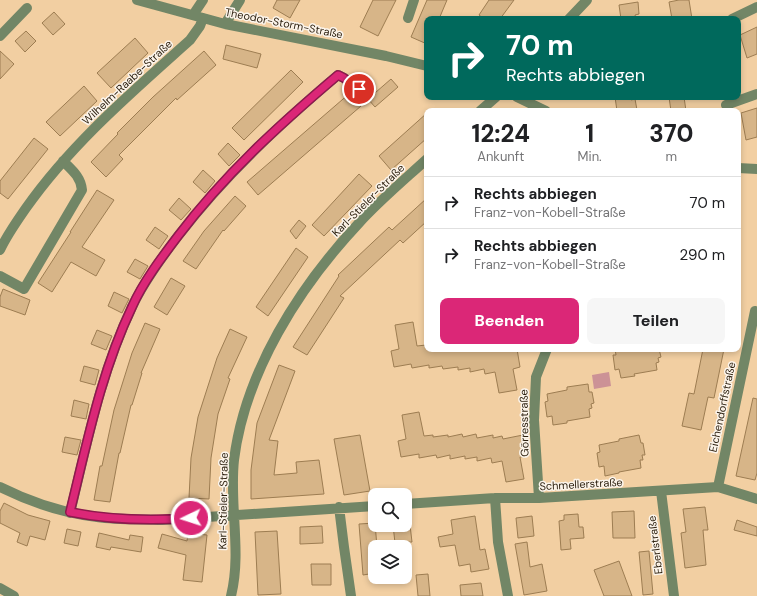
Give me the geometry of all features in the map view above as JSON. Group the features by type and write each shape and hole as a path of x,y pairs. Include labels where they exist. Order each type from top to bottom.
{"street":[{"name":"Theodor-Storm-Straße","path":"137,0 225,24 386,56 424,65"},
{"name":"Wilhelm-Raabe-Straße","path":"0,250 17,221 38,191 63,161 111,112 190,40 200,26 198,17 203,0"},
{"path":"225,24 240,0"},
{"path":"408,18 414,0"},
{"path":"572,16 587,0"},
{"path":"738,16 757,7"},
{"path":"0,36 27,8"},
{"path":"70,512 98,398 110,358 132,305 161,258 196,213 225,180 292,114 338,75 359,89"},
{"path":"741,99 757,94"},
{"path":"483,108 493,100"},
{"path":"523,100 540,108"},
{"path":"726,104 738,100"},
{"path":"0,276 24,288 82,190 79,178 63,161"},
{"name":"Karl-Stieler-Straße","path":"231,596 234,578 234,463 236,444 258,376 276,337 304,290 329,257 359,222 424,162"},
{"path":"741,168 757,168"},
{"name":"Eichendorffstraße","path":"718,486 755,311 757,312"},
{"name":"Görresstraße","path":"539,498 534,420 535,391 536,377 545,352"},
{"name":"Schmellerstraße","path":"412,504 494,498 539,498 718,486 757,499"},
{"path":"0,487 39,504 98,518 162,520 368,506"},
{"name":"Eberlstraße","path":"661,490 674,596"},
{"path":"494,498 498,542 508,596"},
{"path":"339,507 351,596"},
{"path":"0,588 14,596"}],"shaded area":[{"path":"609,372 611,386 594,389 592,375"}],"building":[{"path":"277,0 300,0 290,18 273,8"},
{"path":"373,0 396,0 378,36 360,27"},
{"path":"427,0 447,0 440,16 424,16 424,43 411,37"},
{"path":"489,0 514,0 502,16 479,15"},
{"path":"689,0 692,16 671,16 669,2"},
{"path":"638,2 639,14 635,16 621,16 619,5"},
{"path":"54,12 65,24 53,35 42,23"},
{"path":"757,27 757,54 747,58 741,35"},
{"path":"26,31 36,41 25,52 15,41"},
{"path":"135,38 148,53 111,88 97,73"},
{"path":"226,45 261,54 257,68 223,59"},
{"path":"0,51 14,64 0,79"},
{"path":"204,51 216,65 177,100 176,98 119,155 123,159 106,177 91,162 118,134 117,133 153,97"},
{"path":"291,70 303,82 244,140 232,128"},
{"path":"391,79 398,87 375,107 368,99"},
{"path":"84,86 97,101 60,136 46,122"},
{"path":"350,93 361,106 258,195 247,182"},
{"path":"615,100 635,100 637,108 617,108"},
{"path":"669,100 684,100 686,108 671,108"},
{"path":"757,108 757,137 746,140 741,113"},
{"path":"424,116 424,141 391,170 379,156"},
{"path":"34,138 48,149 8,199 0,193 0,181"},
{"path":"228,143 240,155 229,166 218,154"},
{"path":"203,170 215,181 205,193 193,182"},
{"path":"359,174 372,186 324,236 312,225"},
{"path":"97,190 114,200 82,247 105,260 96,276 71,262 52,292 38,283"},
{"path":"235,196 246,206 224,231 223,230 196,269 183,261 204,231"},
{"path":"179,198 191,209 181,220 169,210"},
{"path":"424,201 424,224 403,243 400,240 340,296 344,298 307,355 293,347 339,276 338,275 389,227 392,230"},
{"path":"299,220 306,226 296,239 290,231"},
{"path":"155,227 168,236 159,249 146,240"},
{"path":"296,248 308,257 268,316 256,307"},
{"path":"135,259 148,266 140,279 127,272"},
{"path":"171,278 185,286 167,315 154,307"},
{"path":"3,289 30,300 25,315 0,306 0,297"},
{"path":"114,292 129,299 122,313 108,306"},
{"path":"413,322 417,346 424,345 424,352 518,352 520,367 513,369 517,390 499,393 495,372 485,374 484,369 470,372 470,368 458,370 458,367 443,369 442,366 429,368 429,365 412,368 411,364 394,367 391,351 399,349 395,325"},
{"path":"145,323 160,329 141,373 131,405 119,453 110,502 94,500 100,466 102,466 114,410 132,353"},
{"path":"230,329 247,337 228,378 230,379 218,414 211,458 209,499 189,498 191,458 198,417 217,358"},
{"path":"97,330 112,336 106,350 91,344"},
{"path":"616,352 660,352 661,357 658,358 659,362 656,363 657,370 621,378 619,369 615,370 613,355 616,355"},
{"path":"702,352 723,352 714,398 708,397 701,430 682,426 689,393 694,394"},
{"path":"279,365 295,371 269,440 278,441 274,475 297,473 296,462 319,460 324,494 251,499 251,470 257,423"},
{"path":"84,366 99,370 95,385 80,381"},
{"path":"588,384 589,392 592,392 594,403 591,404 592,408 589,409 590,417 553,425 552,416 547,417 545,402 548,401 547,394 567,390 567,387"},
{"path":"753,398 757,399 757,473 755,480 736,476"},
{"path":"74,400 89,404 86,419 71,416"},
{"path":"419,412 424,436 433,435 433,437 448,435 448,437 462,434 463,437 476,434 477,438 493,435 493,438 502,436 503,439 523,435 527,456 520,457 524,479 506,482 502,461 492,463 491,458 477,461 477,457 465,459 465,456 450,459 450,455 437,458 436,455 419,458 419,454 401,457 398,441 406,439 402,415"},
{"path":"360,435 369,488 368,488 368,491 344,495 334,439"},
{"path":"639,435 641,443 643,443 645,455 642,455 643,460 640,460 641,468 605,476 604,466 599,467 597,453 600,452 599,445"},
{"path":"65,437 81,440 77,455 62,452"},
{"path":"4,503 28,515 50,521 45,540 30,536 27,546 17,542 20,533 0,523 0,511"},
{"path":"705,507 708,530 703,530 706,565 685,568 681,533 686,532 683,509"},
{"path":"634,511 635,538 613,538 612,512"},
{"path":"578,514 579,527 583,527 584,538 570,539 571,549 561,550 559,521 564,520 564,515"},
{"path":"475,516 480,550 485,549 489,569 471,572 470,564 459,566 455,545 440,547 438,537 453,534 451,520"},
{"path":"532,516 534,536 518,538 516,518"},
{"path":"737,520 757,527 757,536 734,530"},
{"path":"368,523 368,532 376,532 376,540 368,540 368,574 363,575 359,524"},
{"path":"322,526 323,543 300,544 300,527"},
{"path":"67,529 81,532 78,546 64,543"},
{"path":"277,531 281,594 258,595 255,532"},
{"path":"394,532 411,532 412,540 395,540"},
{"path":"99,533 129,540 130,535 143,537 141,552 111,547 110,550 96,547"},
{"path":"188,533 207,535 202,582 183,580 186,555 158,548 162,534 187,541"},
{"path":"527,542 530,567 542,564 547,591 524,595 515,544"},
{"path":"649,551 653,594 643,595 639,552"},
{"path":"619,561 632,596 604,596 594,570"},
{"path":"311,564 331,564 331,585 312,585"},
{"path":"428,574 430,596 418,596 416,575"},
{"path":"481,583 483,596 461,596 460,585"}],"route":[{"path":"191,518 162,520 98,518 70,512 98,398 110,358 132,305 161,258 196,213 225,180 270,134 338,75 359,89"}]}
